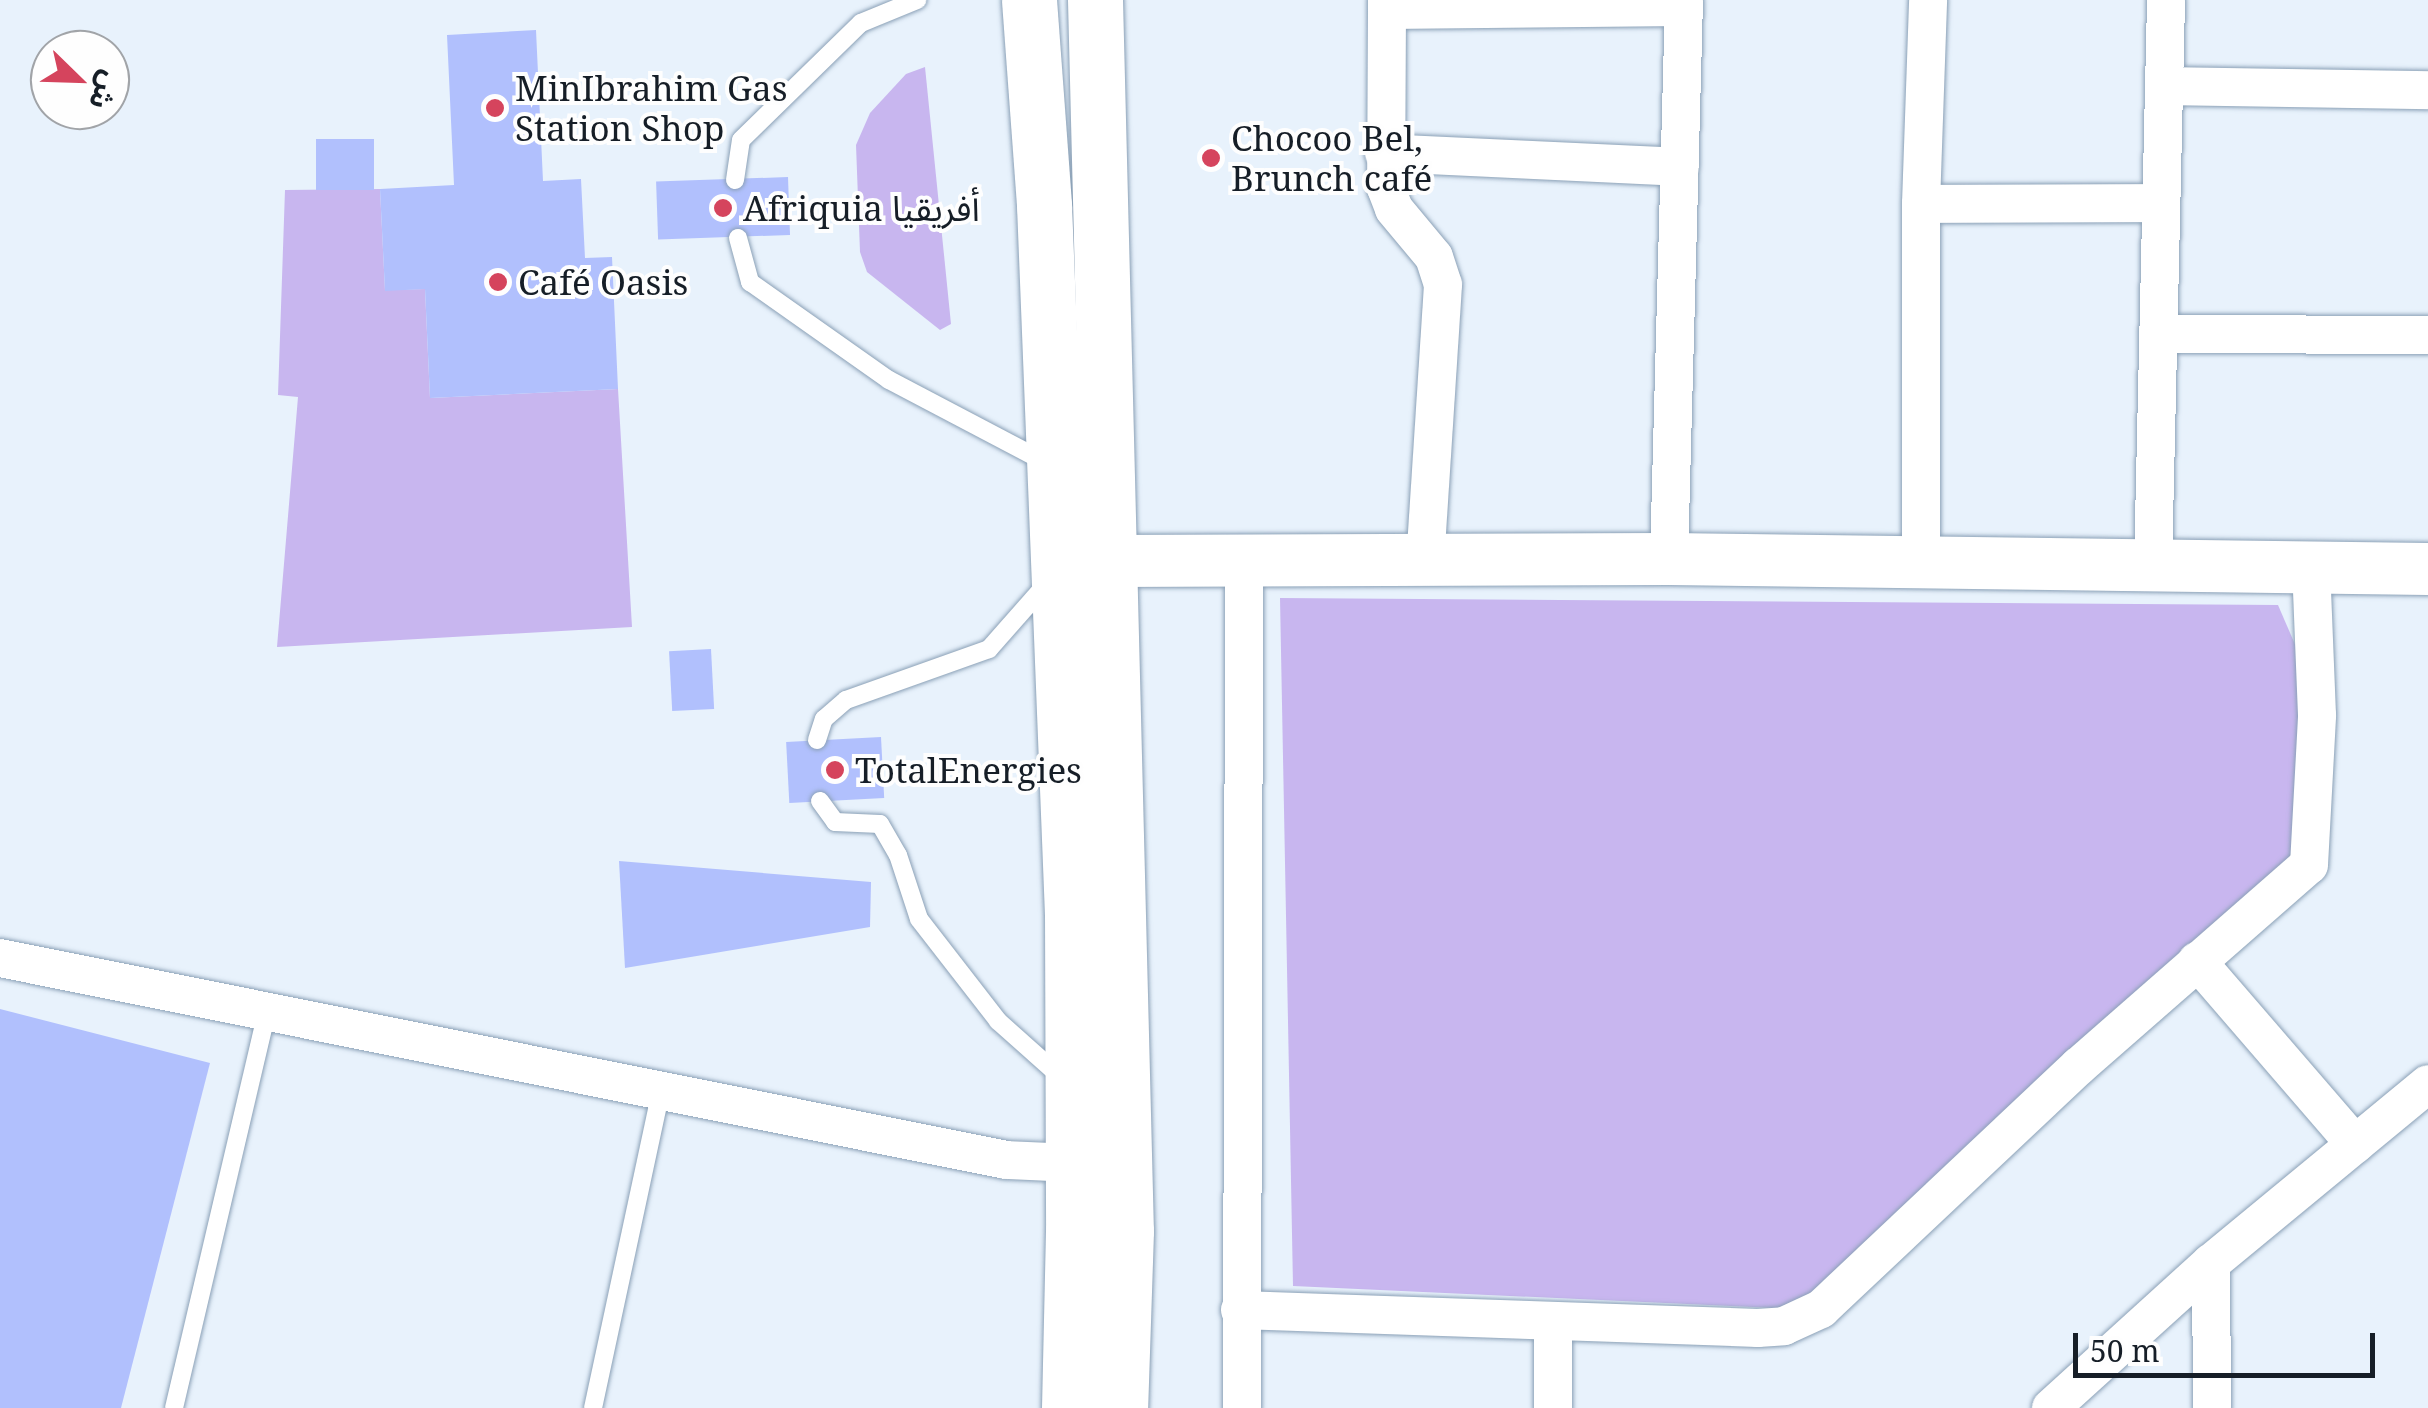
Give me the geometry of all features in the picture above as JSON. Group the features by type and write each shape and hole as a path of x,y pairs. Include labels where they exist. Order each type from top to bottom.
{"highway":[{"path":"1030,0 1044,205 1055,574 1072,915 1069,1408"},
{"path":"1096,0 1126,1231 1120,1408"}],"street":[{"path":"1921,561 1921,204 1928,0"},
{"path":"2153,566 2166,0"},
{"path":"1425,560 1443,285 1426,244 1389,199 1384,153 1387,5 1684,4 1669,559"},
{"path":"2165,86 2428,90"},
{"path":"1384,153 1680,166"},
{"path":"1921,204 2162,203"},
{"path":"2160,334 2428,334"},
{"path":"1111,562 1669,559 2428,569"},
{"path":"1242,1408 1244,561"},
{"path":"1240,1310 1758,1328 1808,1318 2197,961 2310,865 2317,715 2311,567"},
{"path":"0,958 1006,1160 1072,1164"},
{"path":"2197,961 2356,1144"},
{"path":"2051,1408 2211,1263 2428,1084"},
{"path":"2211,1263 2212,1408"},
{"path":"1553,1322 1553,1408"}],"lane":[{"path":"735,180 741,140 862,23 917,0"},
{"path":"738,238 750,282 889,380 1051,466"},
{"path":"817,740 824,719 846,700 989,650 1055,574"},
{"path":"820,801 835,822 880,824 898,855 919,919 998,1021 1071,1086"},
{"path":"174,1408 267,1013"},
{"path":"593,1408 661,1092"}],"shaded area":[{"path":"925,67 951,324 940,330 867,272 860,252 856,145 870,113 906,74"},
{"path":"380,189 385,290 425,289 430,398 618,389 632,627 277,647 298,397 278,395 285,190"},
{"path":"1280,598 2278,605 2319,700 2309,842 1795,1309 1293,1286"}],"building":[{"name":"Café Oasis","path":"536,30 543,181 581,179 585,258 612,257 618,389 430,398 425,289 385,291 380,189 454,185 447,35"},
{"path":"316,139 374,139 374,190 316,190"},
{"name":"Afriquia أفريقيا","path":"788,177 790,235 658,240 656,182"},
{"path":"711,649 714,709 672,711 669,651"},
{"name":"TotalEnergies","path":"881,737 884,798 789,803 786,742"},
{"path":"619,861 871,882 870,927 625,968"},
{"path":"0,1009 210,1063 121,1408 0,1408"}],"place":[{"name":"MinIbrahim Gas Station Shop","path":"495,108"},
{"name":"Chocoo Bel, Brunch café","path":"1211,158"},
{"name":"Afriquia أفريقيا","path":"723,208"},
{"name":"Café Oasis","path":"498,282"},
{"name":"TotalEnergies","path":"835,770"}]}
